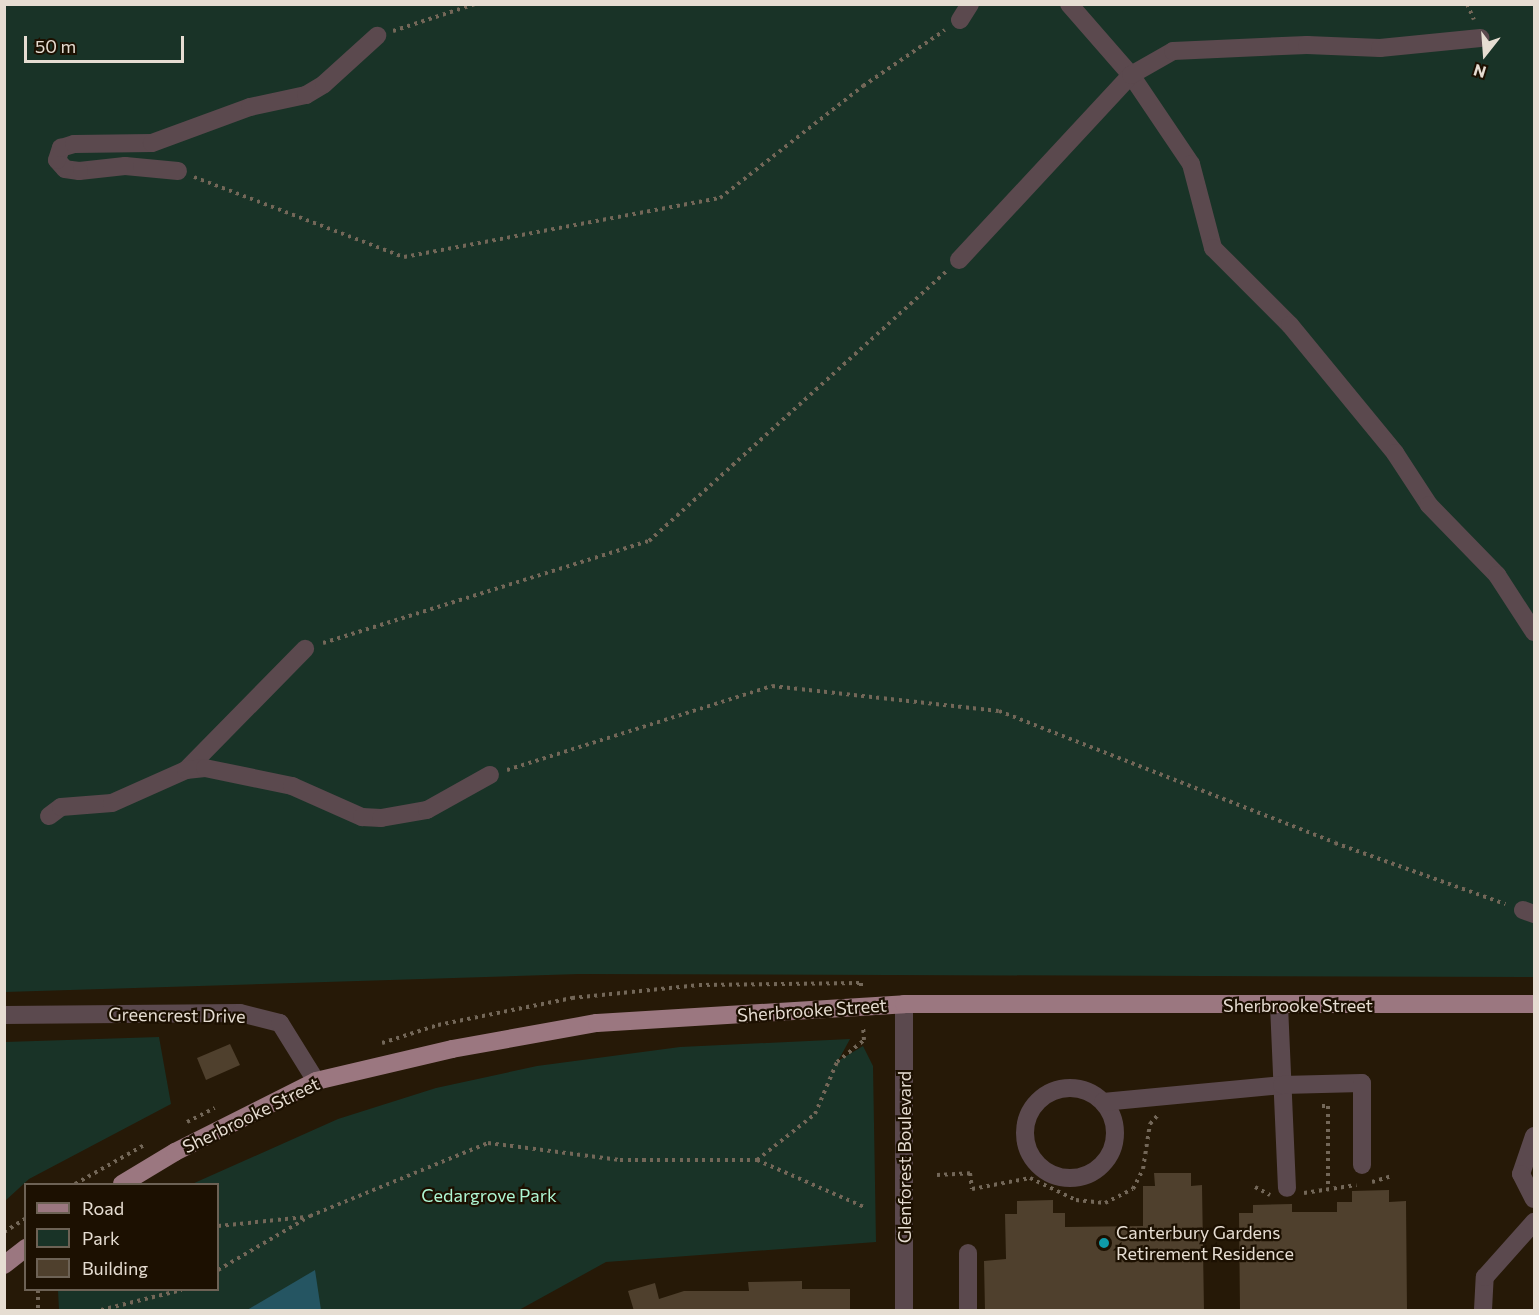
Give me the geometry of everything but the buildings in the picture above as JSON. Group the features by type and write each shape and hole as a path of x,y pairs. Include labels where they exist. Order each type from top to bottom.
{"main road":[{"name":"Sherbrooke Street","path":"125,1183 175,1152 316,1081 452,1049 597,1023 904,1004 1534,1004"},
{"path":"4,1265 24,1250"}],"street":[{"path":"1069,4 1081,12 1131,75 1191,164 1213,248 1305,343 1395,453 1429,505 1497,575 1534,632"},
{"path":"178,171 125,166 79,171 65,169 57,160 61,148 74,144 152,143 250,107 306,95 324,84 377,36"},
{"path":"959,260 1131,75 1173,51 1307,45 1380,48 1482,38"},
{"path":"186,770 305,649"},
{"path":"49,816 61,807 112,803 186,770 205,768 292,786 362,817 381,818 427,810 490,775"},
{"name":"Glenforest Boulevard","path":"904,1004 904,1311"},
{"path":"1279,1005 1288,1193"},
{"name":"Greencrest Drive","path":"4,1015 240,1013 280,1023 316,1081"},
{"path":"1103,1102 1116,1129 1108,1158 1084,1176 1069,1178 1041,1167 1031,1156 1025,1128 1037,1102 1049,1093 1078,1088 1103,1102 1282,1085 1362,1083 1362,1165"},
{"path":"1534,1136 1521,1174 1534,1199"},
{"path":"1483,1311 1485,1277 1534,1222"},
{"path":"968,1253 968,1311"}],"path":[{"path":"377,36 475,4"},
{"path":"178,171 404,257 720,198 862,86 965,12"},
{"path":"305,649 649,541 959,260"},
{"path":"490,775 772,686 999,711 1335,843 1529,912"},
{"path":"757,1160 815,1114 837,1062 864,1040 861,1008"},
{"path":"1317,1106 1328,1106 1328,1188"},
{"path":"937,1175 970,1173 972,1189 1030,1178 1076,1200 1105,1203 1133,1190 1143,1169 1150,1124 1158,1115"},
{"path":"219,1269 310,1216 488,1143 620,1160 757,1160 864,1207"},
{"path":"1256,1187 1268,1196 1392,1176"},
{"path":"219,1226 310,1216"},
{"path":"4,1232 24,1219"},
{"path":"38,1291 38,1311"},
{"path":"101,1311 178,1291"}],"green space":[{"path":"4,5 1534,5 1534,977 579,974 5,992"},
{"path":"159,1037 171,1104 29,1179 5,1201 5,1042"},
{"name":"Cedargrove Park","path":"850,1039 838,1061 863,1046 873,1066 876,1242 606,1262 519,1310 59,1310 58,1291 219,1291 219,1183 194,1183 338,1119 436,1088 537,1066 680,1047"}],"water":[{"path":"315,1270 321,1310 247,1310"}],"place":[{"name":"Canterbury Gardens Retirement Residence","path":"1104,1243"}]}
